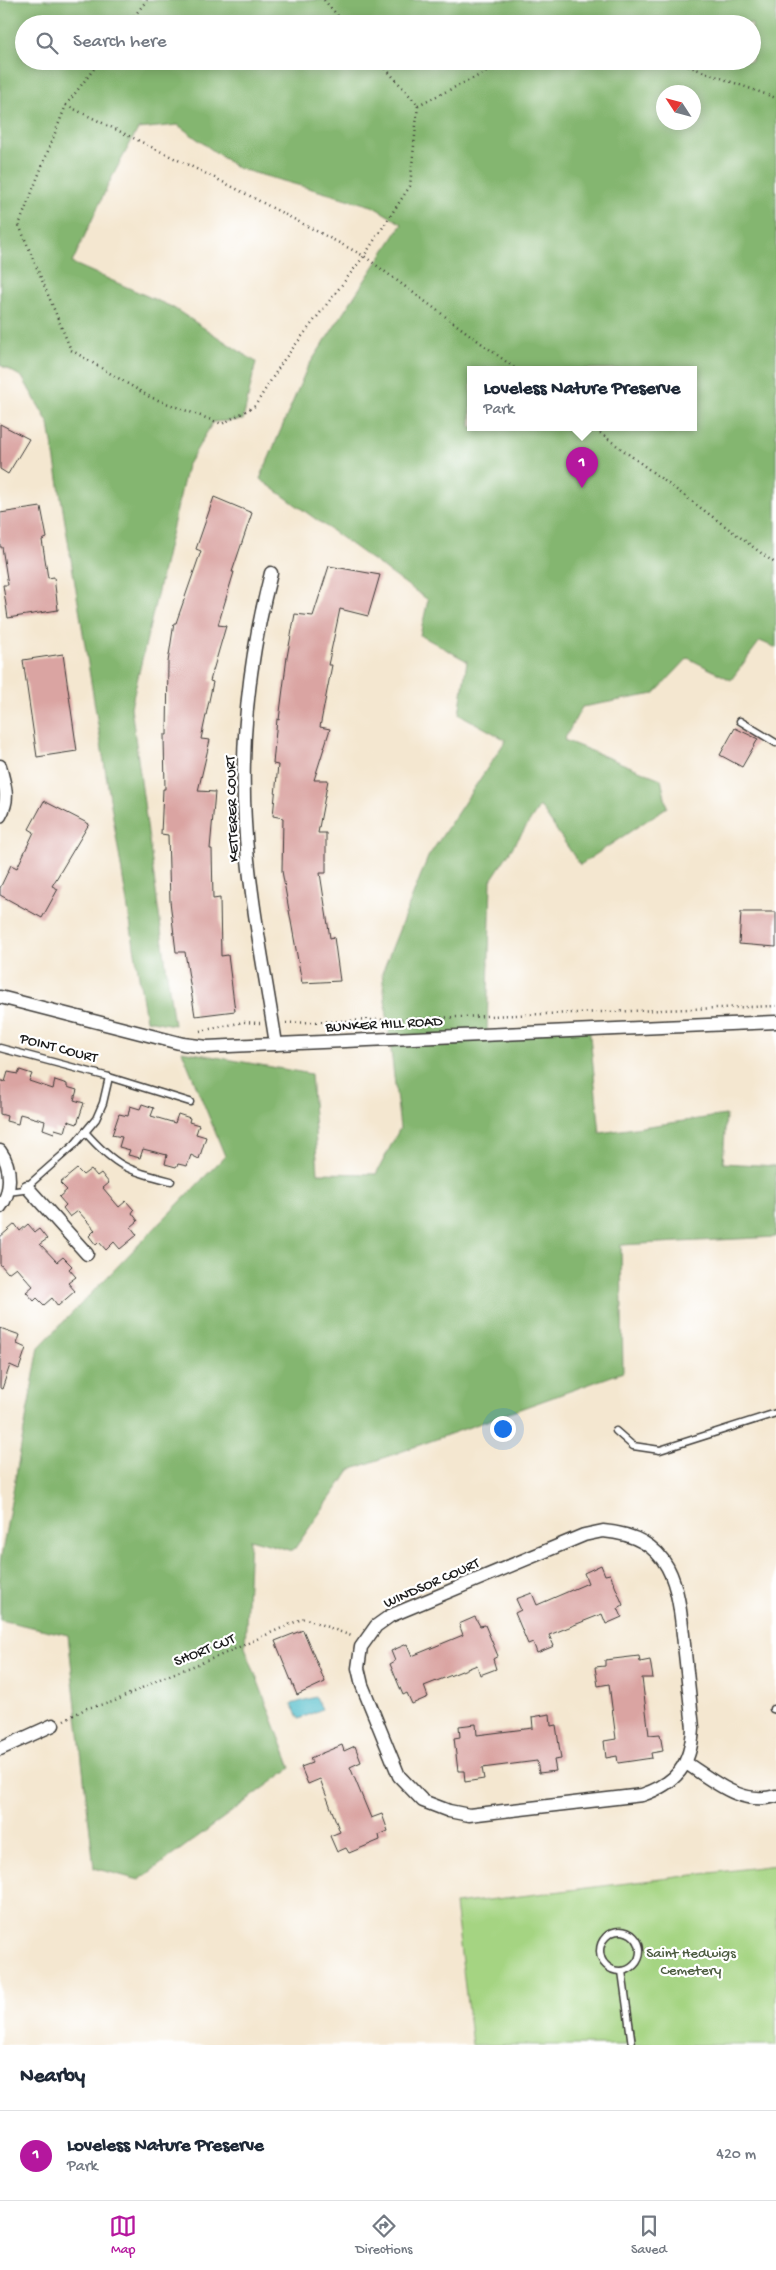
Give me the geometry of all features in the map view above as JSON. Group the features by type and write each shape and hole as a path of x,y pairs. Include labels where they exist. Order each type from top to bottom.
{"street":[{"name":"KETTERER COURT","path":"271,573 255,646 248,699 244,754 245,822 250,876 276,1044"},
{"path":"0,766 7,798 6,805 0,816"},
{"name":"BUNKER HILL ROAD","path":"0,997 183,1044 207,1047 776,1022"},
{"path":"0,1151 8,1167 9,1180 8,1192 0,1208"},
{"path":"27,1187 87,1254"},
{"name":"WINDSOR COURT","path":"603,1531 617,1532 632,1537 658,1553 672,1575 679,1599 693,1728 692,1747 686,1763 666,1783 642,1794 469,1815 436,1806 423,1801 399,1776 362,1685 358,1668 361,1647 364,1641 376,1626 390,1616 584,1535 603,1531"},
{"path":"0,1748 53,1725"},
{"path":"686,1763 739,1796 754,1798 776,1796"}],"lane":[{"path":"740,721 776,743"},
{"name":"POINT COURT","path":"0,1048 110,1077 190,1102"},
{"name":"POINT COURT","path":"8,1192 23,1190 75,1144 99,1111 110,1077"},
{"path":"85,1132 116,1164 171,1181"},
{"path":"616,1431 633,1446 660,1450 776,1412"},
{"path":"615,1931 628,1932 638,1942 640,1949 638,1961 633,1966 622,1971 609,1968 601,1959 600,1952 604,1939 615,1931"},
{"path":"622,1971 632,2045"}],"path":[{"path":"135,15 147,0"},
{"path":"324,0 337,15"},
{"path":"93,70 66,105 19,225 71,350 150,397 222,424 255,406 283,360 364,256 410,186 418,105 386,70"},
{"path":"418,105 490,70"},
{"path":"699,70 776,98"},
{"path":"66,105 226,184 364,256 512,366"},
{"path":"597,431 776,564"},
{"path":"194,1032 212,1030 244,1022 255,1024 272,1022 310,1023 776,1006"},
{"name":"SHORT CUT","path":"53,1725 87,1708 113,1702 162,1678 219,1656 304,1618 364,1641"}],"green space":[{"path":"0,0 776,0 776,648 760,641 731,680 688,658 654,694 582,707 564,740 661,779 667,807 580,865 540,806 491,880 487,1034 589,1026 600,1133 726,1115 723,1163 776,1166 776,1237 621,1245 623,1372 350,1470 293,1551 250,1539 245,1647 291,1768 139,1880 94,1868 68,1635 0,1620 0,1563 39,1347 225,1156 182,1051 311,1074 318,1173 376,1174 400,1128 382,973 428,857 506,740 459,714 467,661 420,635 428,600 260,479 307,368 402,224 372,206 237,168 178,125 138,129 111,179 72,263 172,307 256,362 243,420 213,422 187,466 131,707 174,1025 146,1020 49,424 22,377 0,365"},
{"name":"Saint Hedwigs Cemetery","path":"776,1865 776,2045 472,2045 455,1904"}],"water":[{"path":"316,1697 322,1709 299,1719 291,1704"}],"building":[{"path":"0,424 29,439 8,474 0,469"},
{"path":"214,497 252,513 232,572 234,572 218,625 226,626 210,681 213,682 201,739 210,740 198,791 215,792 210,849 212,849 213,899 220,898 221,956 228,955 235,1011 195,1016 185,952 176,952 170,901 168,835 161,834 163,789 165,789 164,735 167,735 168,662 174,623 176,623 201,551 196,549"},
{"path":"41,507 47,538 42,540 48,578 54,577 58,610 8,618 3,585 8,585 2,547 0,547 0,513"},
{"path":"329,566 380,575 368,616 340,609 328,665 332,665 320,727 330,729 314,780 328,780 318,833 326,833 326,873 320,873 330,938 334,937 340,981 302,983 282,871 283,818 273,816 278,765 273,764 277,719 279,720 295,614 313,616"},
{"path":"63,654 77,751 37,757 23,660"},
{"path":"735,728 758,739 742,767 720,755"},
{"path":"44,801 89,824 52,886 58,889 42,918 0,895 0,888 11,865 17,868 34,832 29,829"},
{"path":"741,912 776,912 776,947 739,944"},
{"path":"20,1070 32,1074 29,1081 53,1089 55,1080 77,1090 74,1100 84,1103 77,1124 68,1121 65,1132 55,1129 54,1133 43,1129 45,1121 20,1114 18,1124 6,1121 7,1116 0,1114 0,1080 5,1082 8,1072 18,1074"},
{"path":"142,1104 154,1108 151,1116 175,1123 178,1114 190,1118 189,1122 199,1125 196,1134 206,1137 199,1159 191,1155 187,1166 178,1164 176,1167 165,1164 167,1155 143,1149 140,1158 128,1155 130,1150 119,1147 122,1137 112,1135 119,1114 128,1116 130,1106 140,1109"},
{"path":"77,1169 83,1175 91,1169 97,1176 101,1173 109,1183 103,1188 119,1207 126,1201 134,1210 132,1213 138,1221 131,1227 137,1235 120,1249 114,1242 106,1250 99,1242 96,1245 89,1236 95,1230 78,1211 70,1217 63,1208 66,1205 59,1197 67,1190 60,1183"},
{"path":"15,1224 20,1231 28,1224 35,1232 39,1229 47,1239 40,1244 57,1262 63,1257 72,1266 69,1269 76,1277 68,1283 75,1291 58,1306 52,1298 44,1305 37,1298 34,1301 26,1292 33,1286 16,1267 8,1273 0,1264 0,1237"},
{"path":"0,1328 20,1335 17,1344 26,1348 19,1369 10,1365 2,1389 0,1388"},
{"path":"601,1565 605,1575 610,1574 623,1605 618,1608 622,1617 606,1624 602,1614 549,1635 554,1646 537,1653 533,1642 528,1644 515,1613 521,1610 516,1599 532,1593 537,1605 588,1583 584,1573"},
{"path":"475,1617 480,1626 485,1625 498,1656 493,1659 496,1669 480,1675 477,1665 424,1686 428,1697 412,1704 407,1693 403,1695 390,1664 395,1661 391,1651 407,1644 412,1656 463,1635 459,1624"},
{"path":"303,1630 325,1682 297,1695 275,1641"},
{"path":"639,1656 640,1662 650,1660 653,1678 642,1678 649,1735 660,1734 663,1751 651,1753 652,1758 618,1763 617,1756 606,1758 604,1741 616,1739 609,1684 598,1686 595,1667 605,1666 605,1660"},
{"path":"550,1714 551,1726 556,1725 561,1759 554,1760 556,1771 539,1773 537,1761 482,1768 484,1779 465,1782 464,1771 458,1771 454,1738 460,1737 459,1726 476,1724 477,1735 533,1728 532,1717"},
{"path":"342,1745 344,1751 355,1746 361,1762 350,1767 371,1818 382,1814 388,1831 379,1835 380,1840 349,1853 346,1848 337,1852 330,1836 340,1832 320,1779 308,1784 301,1767 312,1763 310,1758"}],"place":[{"name":"Loveless Nature Preserve","path":"582,488"}]}
